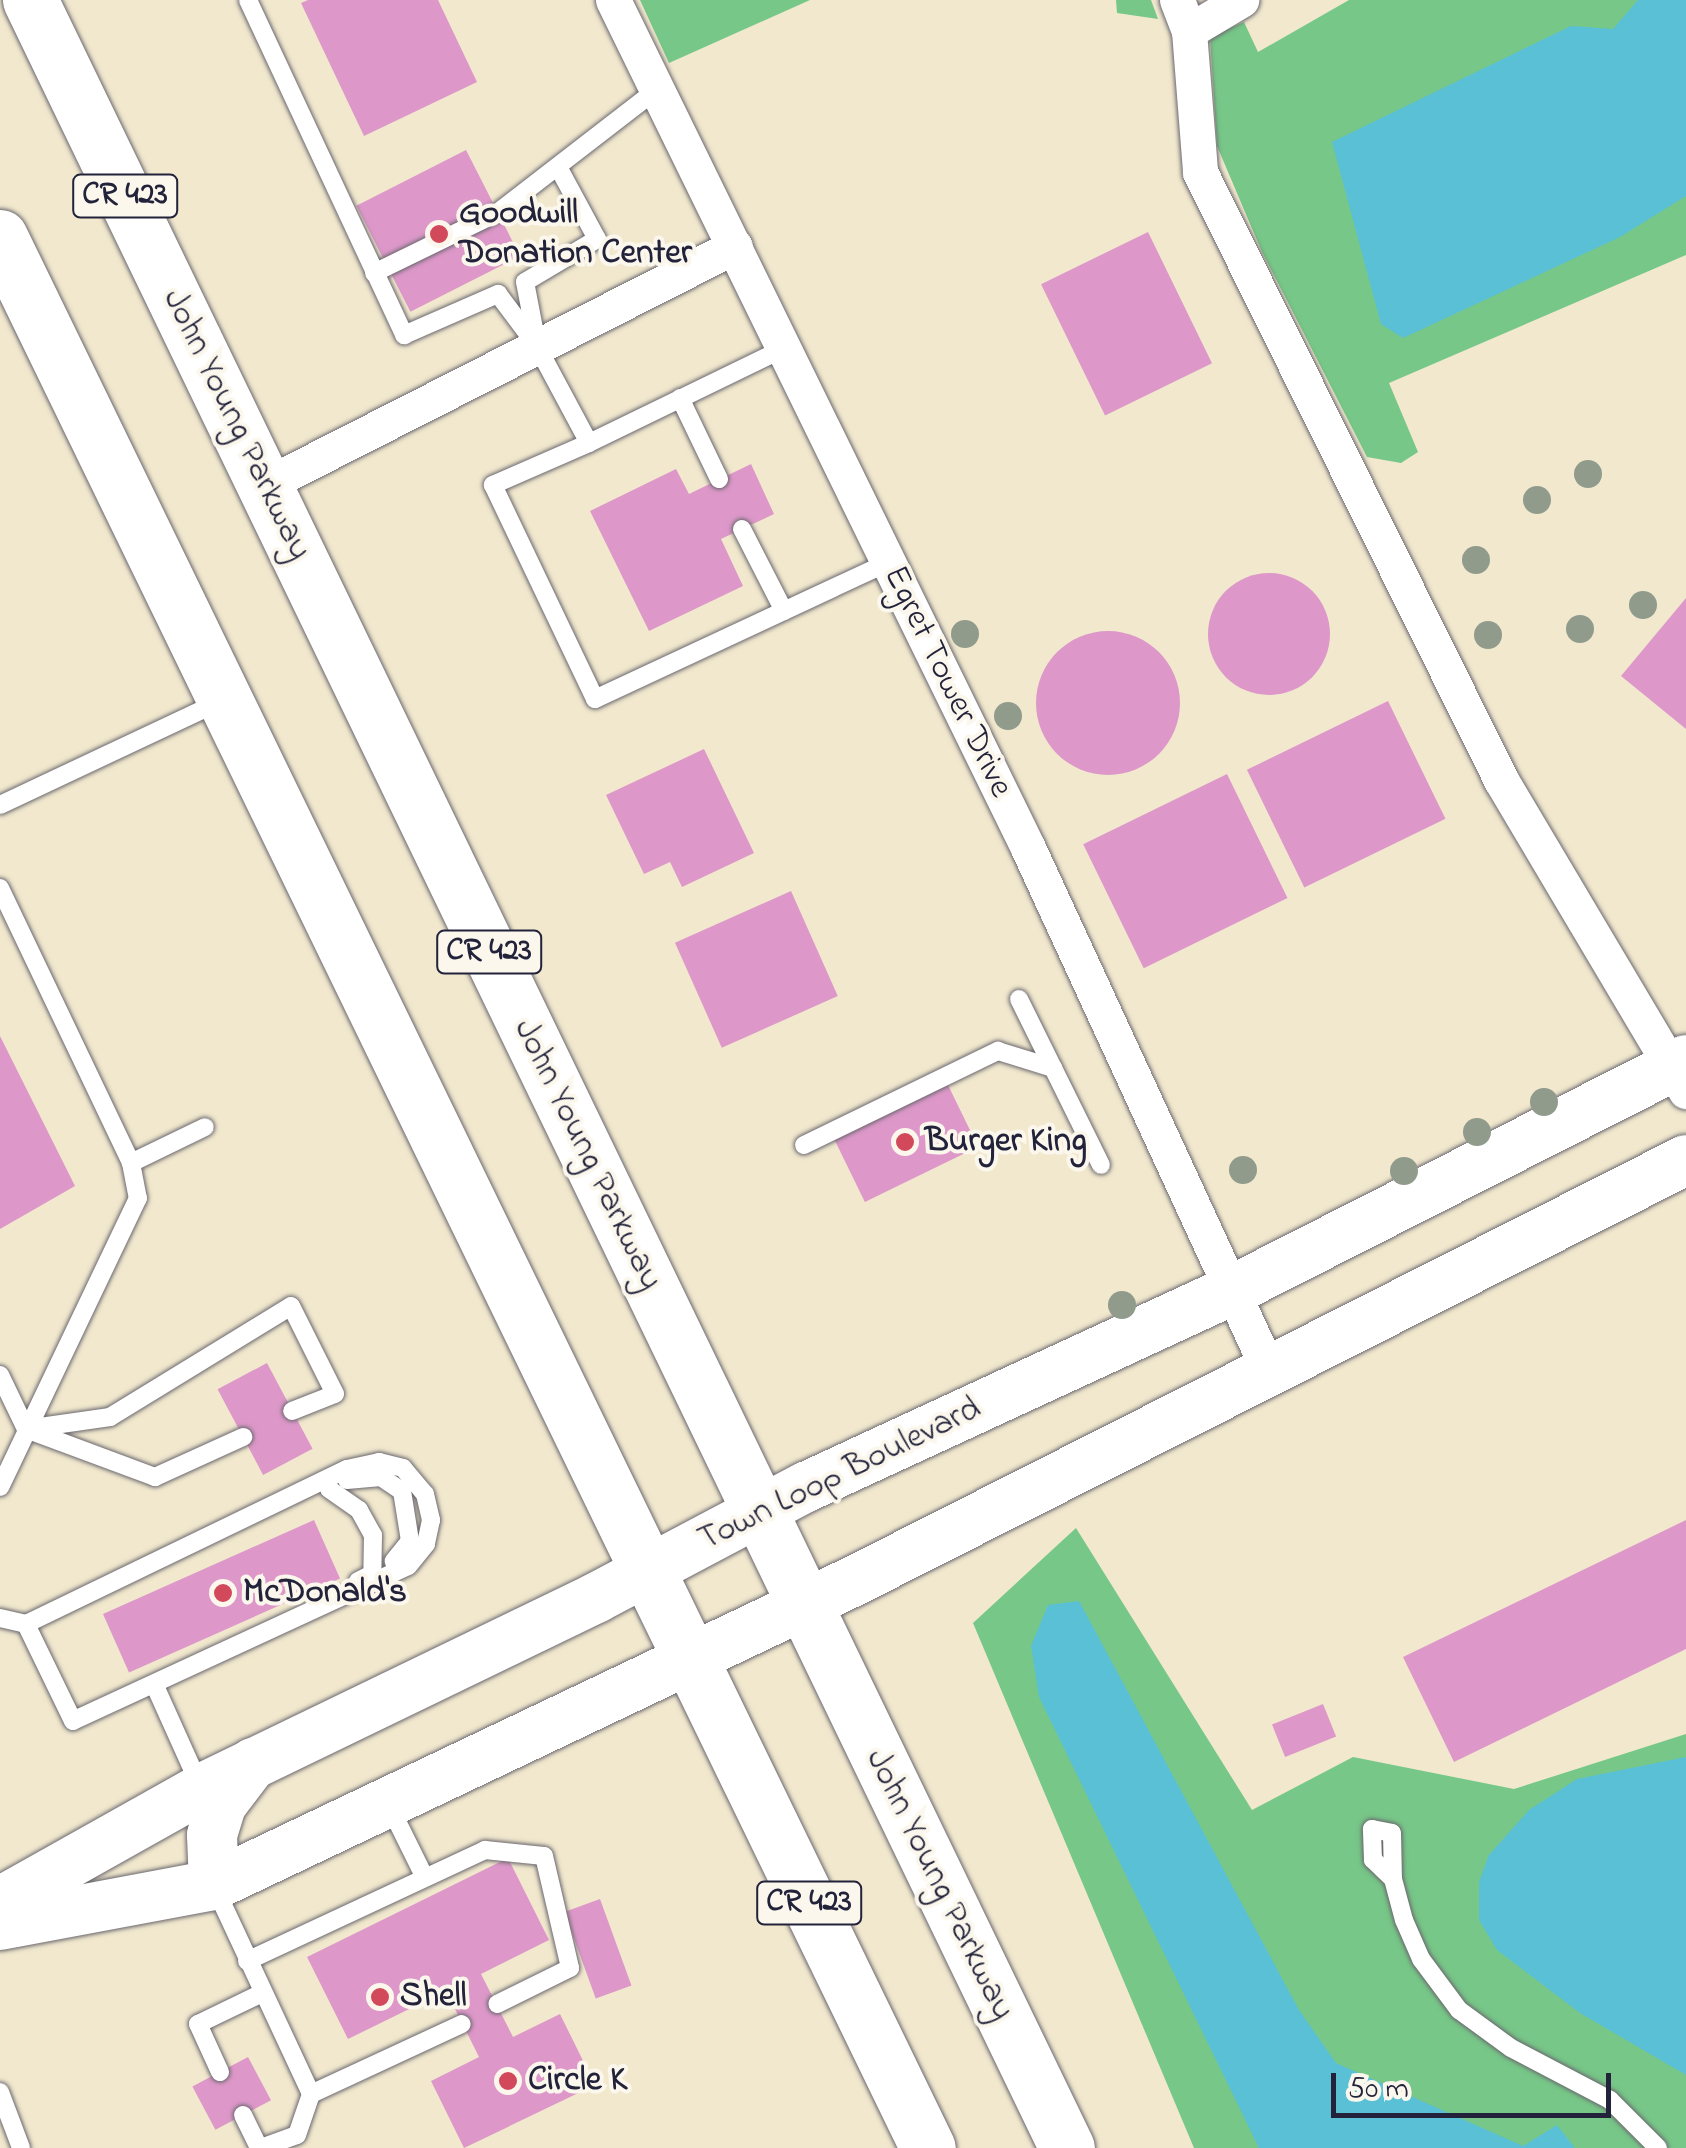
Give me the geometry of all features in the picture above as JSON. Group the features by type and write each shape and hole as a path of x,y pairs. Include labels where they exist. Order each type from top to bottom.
{"highway":[{"name":"John Young Parkway","path":"30,0 1067,2148"},
{"name":"CR 423","path":"0,237 928,2148"}],"street":[{"name":"Egret Tower Drive","path":"614,0 889,562 1269,1371"},
{"path":"1241,0 1183,16 1200,172 1502,780 1682,1074"},
{"path":"264,485 735,246"},
{"name":"Town Loop Boulevard","path":"0,1902 201,1789 647,1571 759,1512 1682,1074"},
{"path":"0,1925 214,1885 804,1604 1686,1160"},
{"path":"214,1885 212,1835 221,1806 253,1763"}],"lane":[{"path":"248,0 404,335 498,294 537,346 589,442"},
{"path":"374,273 497,213 656,90"},
{"path":"537,346 525,282 597,239 558,166"},
{"path":"784,348 493,485 595,699 889,562"},
{"path":"680,398 719,479"},
{"path":"742,529 784,611"},
{"path":"0,805 224,699"},
{"path":"0,888 131,1163 138,1198 0,1487"},
{"path":"1019,999 1101,1165"},
{"path":"804,1145 998,1052 1053,1068"},
{"path":"131,1163 205,1127"},
{"path":"26,1429 110,1417 291,1306 335,1394 292,1411"},
{"path":"0,1374 26,1429 155,1478 242,1436"},
{"path":"0,1618 26,1624 347,1469 379,1462 403,1468 425,1494 431,1520 426,1544 408,1566 334,1604 72,1721 26,1624"},
{"path":"136,1570 151,1574 356,1476 381,1477 402,1491 410,1541 403,1556 341,1589 334,1604"},
{"path":"329,1489 360,1510 373,1534 372,1574"},
{"path":"155,1686 201,1789"},
{"path":"388,1803 424,1876"},
{"path":"247,1960 485,1850 544,1856 570,1968 496,2004"},
{"path":"1393,1879 1421,1959 1459,2010 1511,2048 1610,2100 1658,2148"},
{"path":"214,1885 311,2094 298,2135 260,2148 243,2115"},
{"path":"220,2072 198,2024 262,1993"},
{"path":"311,2094 462,2024"},
{"path":"0,2092 21,2148"}],"green space":[{"path":"640,0 810,0 669,63"},
{"path":"1116,0 1151,0 1158,19 1117,13"},
{"path":"1349,0 1686,0 1686,255 1389,383 1418,452 1401,463 1367,457 1262,252 1217,146 1210,37 1244,22 1258,52"},
{"path":"1076,1528 1252,1810 1353,1757 1514,1789 1686,1734 1686,2148 1194,2148 973,1623"}],"water":[{"path":"1638,0 1686,0 1686,196 1620,237 1403,338 1381,324 1332,142 1571,26 1613,29"},
{"path":"1079,1601 1299,2010 1336,2063 1523,2146 1557,2125 1575,2148 1259,2148 1039,1697 1031,1646 1048,1605"},
{"path":"1686,1757 1686,2075 1580,2013 1497,1950 1479,1920 1479,1882 1489,1855 1529,1810 1577,1779"}],"building":[{"path":"438,0 477,82 364,136 301,3"},
{"name":"Goodwill Donation Center","path":"466,150 520,256 410,312 356,206"},
{"path":"1148,232 1212,363 1105,415 1041,284"},
{"path":"751,464 774,514 721,539 743,586 649,631 590,511 676,469 689,494"},
{"path":"1269,573 1292,577 1312,591 1326,611 1330,634 1326,657 1312,677 1292,691 1269,695 1246,691 1226,677 1212,657 1208,634 1212,611 1226,591 1246,577"},
{"path":"1686,598 1686,729 1621,676"},
{"path":"1108,631 1136,636 1159,652 1175,675 1180,703 1175,731 1159,754 1136,770 1108,775 1080,770 1057,754 1041,731 1036,703 1041,675 1057,652 1080,636"},
{"path":"1388,701 1445,819 1304,888 1247,770"},
{"path":"704,749 754,853 682,887 670,862 644,874 606,795"},
{"path":"1227,774 1287,898 1144,968 1083,844"},
{"path":"791,891 838,996 722,1048 675,943"},
{"path":"0,1036 75,1186 0,1229"},
{"name":"Burger King","path":"947,1083 978,1147 865,1202 834,1138"},
{"path":"267,1363 313,1449 263,1475 218,1389"},
{"path":"314,1520 340,1578 129,1672 103,1614"},
{"path":"1686,1520 1686,1649 1454,1762 1403,1657"},
{"path":"1323,1704 1336,1736 1285,1757 1272,1725"},
{"name":"Shell","path":"508,1858 549,1940 481,1974 513,2037 560,2014 595,2085 464,2148 431,2081 479,2057 446,1991 348,2039 307,1957"},
{"path":"600,1899 631,1985 596,1998 564,1912"},
{"path":"248,2057 271,2100 215,2130 192,2087"}],"place":[{"name":"Goodwill Donation Center","path":"439,234"},
{"name":"Burger King","path":"905,1142"},
{"name":"McDonald's","path":"223,1593"},
{"name":"Shell","path":"380,1997"},
{"name":"Circle K","path":"508,2081"}]}
